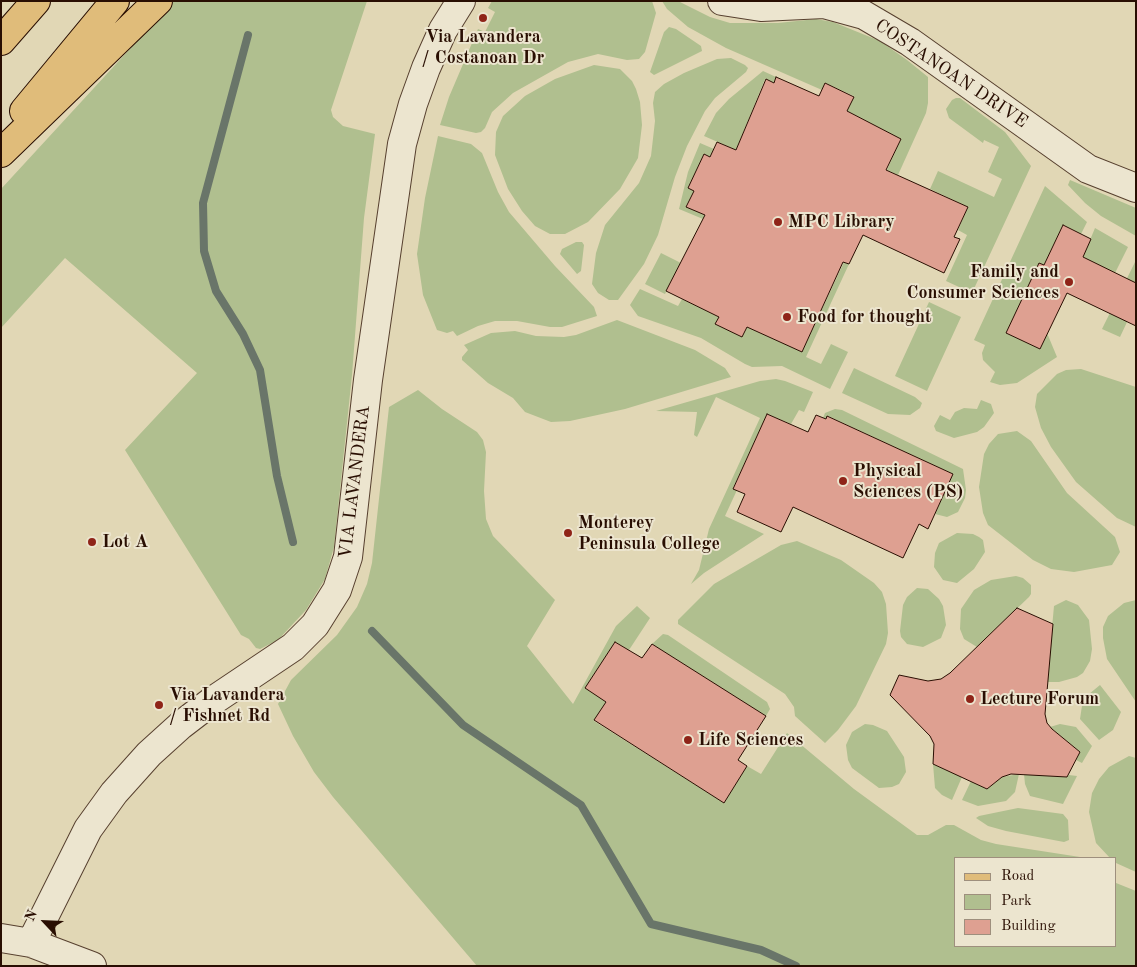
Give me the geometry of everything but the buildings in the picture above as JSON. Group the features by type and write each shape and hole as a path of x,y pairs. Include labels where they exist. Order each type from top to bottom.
{"main road":[{"path":"1,41 36,1"},
{"path":"1,139 115,1"},
{"path":"1,153 158,1"}],"street":[{"name":"VIA LAVANDERA","path":"31,944 88,829 120,786 149,754 181,725 293,647 315,625 337,590 348,557 369,371 402,144 413,104 426,68 443,30 461,1"},
{"name":"COSTANOAN DRIVE","path":"722,1 761,7 824,4 864,15 917,47 1088,169 1136,188"},
{"path":"1,938 31,944 92,966"}],"green space":[{"path":"174,1 367,1 331,110 333,117 343,126 375,134 364,218 352,375 334,547 325,579 306,610 278,640 260,649 256,648 249,639 241,635 125,450 197,373 65,258 1,328 1,189"},
{"path":"492,1 652,1 656,13 645,52 639,59 627,60 598,54 568,62 513,93 492,112 485,128 481,132 476,133 440,125 449,97 478,29 485,32 495,12 488,8"},
{"path":"662,1 678,1 710,17 730,23 778,23 816,19 833,22 880,41 907,60 928,77 928,103 926,113 898,175 887,170 901,139 847,111 854,96 825,83 822,90 726,48 688,27 667,9"},
{"path":"669,27 676,29 701,46 702,51 654,75 650,72 664,32"},
{"path":"731,58 745,65 748,68 746,72 715,98 705,111 687,146 675,177 658,235 644,264 618,300 609,300 598,293 592,284 596,253 605,225 639,183 651,156 655,121 653,103 655,92 664,84 684,73 717,59"},
{"path":"594,65 620,69 632,81 636,89 640,102 642,125 638,158 620,189 588,222 565,234 550,234 535,226 522,211 508,189 495,155 496,132 503,116 525,96 555,79"},
{"path":"763,71 776,77 774,83 765,79 736,150 704,136 716,113 729,99"},
{"path":"960,98 1005,132 1031,166 972,293 946,281 967,235 958,230 968,207 930,189 938,171 994,197 1002,179 988,172 999,147 984,140 983,143 949,118 946,109 952,100"},
{"path":"438,136 471,144 482,153 498,192 509,212 555,266 594,307 597,316 562,327 550,327 517,321 495,321 478,326 457,336 453,331 447,333 437,330 423,295 417,254 425,198"},
{"path":"700,143 714,149 710,157 704,154 688,188 694,191 686,206 705,215 703,219 679,209 688,172"},
{"path":"1070,180 1136,208 1136,236 1101,216 1085,203 1068,185"},
{"path":"1045,186 1087,222 1081,234 1063,225 1044,265 1039,264 1006,333 1040,349 1047,333 1057,357 1017,383 1000,385 990,382 995,372 983,360 982,353 985,345 974,340"},
{"path":"1095,228 1128,247 1115,273 1083,257"},
{"path":"576,242 582,242 584,245 581,271 577,274 560,254 562,249"},
{"path":"661,253 681,263 665,294 645,284"},
{"path":"1136,260 1136,303 1120,337 1102,329"},
{"path":"844,262 849,264 806,357 821,364 831,344 848,352 830,389 782,366 752,367 701,338 638,316 630,305 640,289 678,306 682,299 719,317 715,324 742,337 747,327 802,352"},
{"path":"929,302 961,317 927,391 895,376"},
{"path":"617,320 695,350 725,368 731,377 625,409 570,421 551,422 525,412 513,398 488,383 462,360 462,357 468,350 464,345 491,333 515,331 536,336 564,337 576,335"},
{"path":"854,368 915,397 922,403 920,408 910,415 888,414 842,393"},
{"path":"1081,369 1136,387 1136,527 1117,518 1076,482 1051,447 1041,428 1035,407 1037,394 1057,374 1066,370"},
{"path":"776,379 813,392 804,412 799,410 791,424 767,414 733,488 737,490 725,516 764,534 704,573 691,584 699,570 709,529 760,418 716,397 697,437 694,435 697,412 656,411 760,381"},
{"path":"418,390 442,409 477,432 483,440 486,452 484,491 486,519 493,536 555,600 527,646 573,704 616,626 637,606 650,618 629,650 615,642 585,688 606,702 594,721 724,803 747,766 761,774 787,733 854,789 917,835 928,835 946,825 954,825 981,840 996,844 1080,857 954,857 954,947 1117,947 1117,883 1136,891 1136,966 477,966 333,797 314,772 293,736 278,704 291,680 337,635 357,607 367,584 372,563 389,407"},
{"path":"981,400 991,404 994,413 984,427 977,432 954,438 936,431 934,426 940,415 950,420 955,412 964,408 977,409"},
{"path":"835,409 842,410 963,469 966,490 965,498 958,512 947,517 935,514 953,474 828,416 826,419 823,418 825,413"},
{"path":"1017,431 1031,441 1067,493 1115,537 1120,552 1112,565 1074,572 1051,569 1033,560 988,525 983,513 979,487 984,454 989,444 998,434"},
{"path":"957,533 973,534 979,537 983,540 985,552 974,569 957,583 943,580 934,567 935,553 939,543"},
{"path":"797,541 841,560 874,583 882,592 886,604 888,633 886,644 856,706 838,730 825,743 795,716 794,707 785,694 678,624 678,620 714,584 781,545"},
{"path":"1016,576 1023,578 1031,585 1029,597 977,647 964,639 960,629 961,609 974,590 991,580"},
{"path":"917,588 928,589 939,599 943,606 946,625 941,638 923,647 907,644 901,637 900,631 903,605 907,597"},
{"path":"1066,600 1078,605 1089,620 1092,649 1090,661 1083,673 1077,677 1059,682 1047,682 1054,606"},
{"path":"1136,600 1136,702 1107,659 1103,627 1108,616 1124,603"},
{"path":"663,634 668,635 767,702 770,709 766,716 652,644"},
{"path":"1100,685 1121,712 1113,730 1099,740 1080,719 1083,699"},
{"path":"865,724 887,731 904,757 906,772 899,784 892,787 879,788 852,768 848,760 846,745 852,732"},
{"path":"1060,724 1076,727 1092,746 1082,763 1076,760 1080,752 1050,727"},
{"path":"1129,756 1136,758 1136,872 1117,863 1117,857 1109,857 1096,843 1089,812 1092,793 1099,779 1109,767"},
{"path":"933,764 962,777 952,800 942,795 935,788"},
{"path":"1019,774 1015,792 1006,801 978,806 962,800 971,781 987,789 1002,777"},
{"path":"1024,774 1077,776 1063,804 1030,796 1025,784"},
{"path":"1018,808 1063,814 1068,820 1069,840 1064,842 1006,831 988,826 976,818"}],"waterway":[{"path":"248,35 203,203 204,251 216,291 243,334 260,370 277,476 293,542"},
{"path":"372,631 463,725 581,805 651,924 761,950 796,966"}],"place":[{"name":"Via Lavandera / Costanoan Dr","path":"483,18"},
{"name":"MPC Library","path":"778,222"},
{"name":"Family and Consumer Sciences","path":"1069,282"},
{"name":"Food for thought","path":"787,317"},
{"name":"Physical Sciences (PS)","path":"843,481"},
{"name":"Monterey Peninsula College","path":"568,533"},
{"name":"Lot A","path":"92,542"},
{"name":"Lecture Forum","path":"970,699"},
{"name":"Via Lavandera / Fishnet Rd","path":"159,705"},
{"name":"Life Sciences","path":"688,740"}]}
